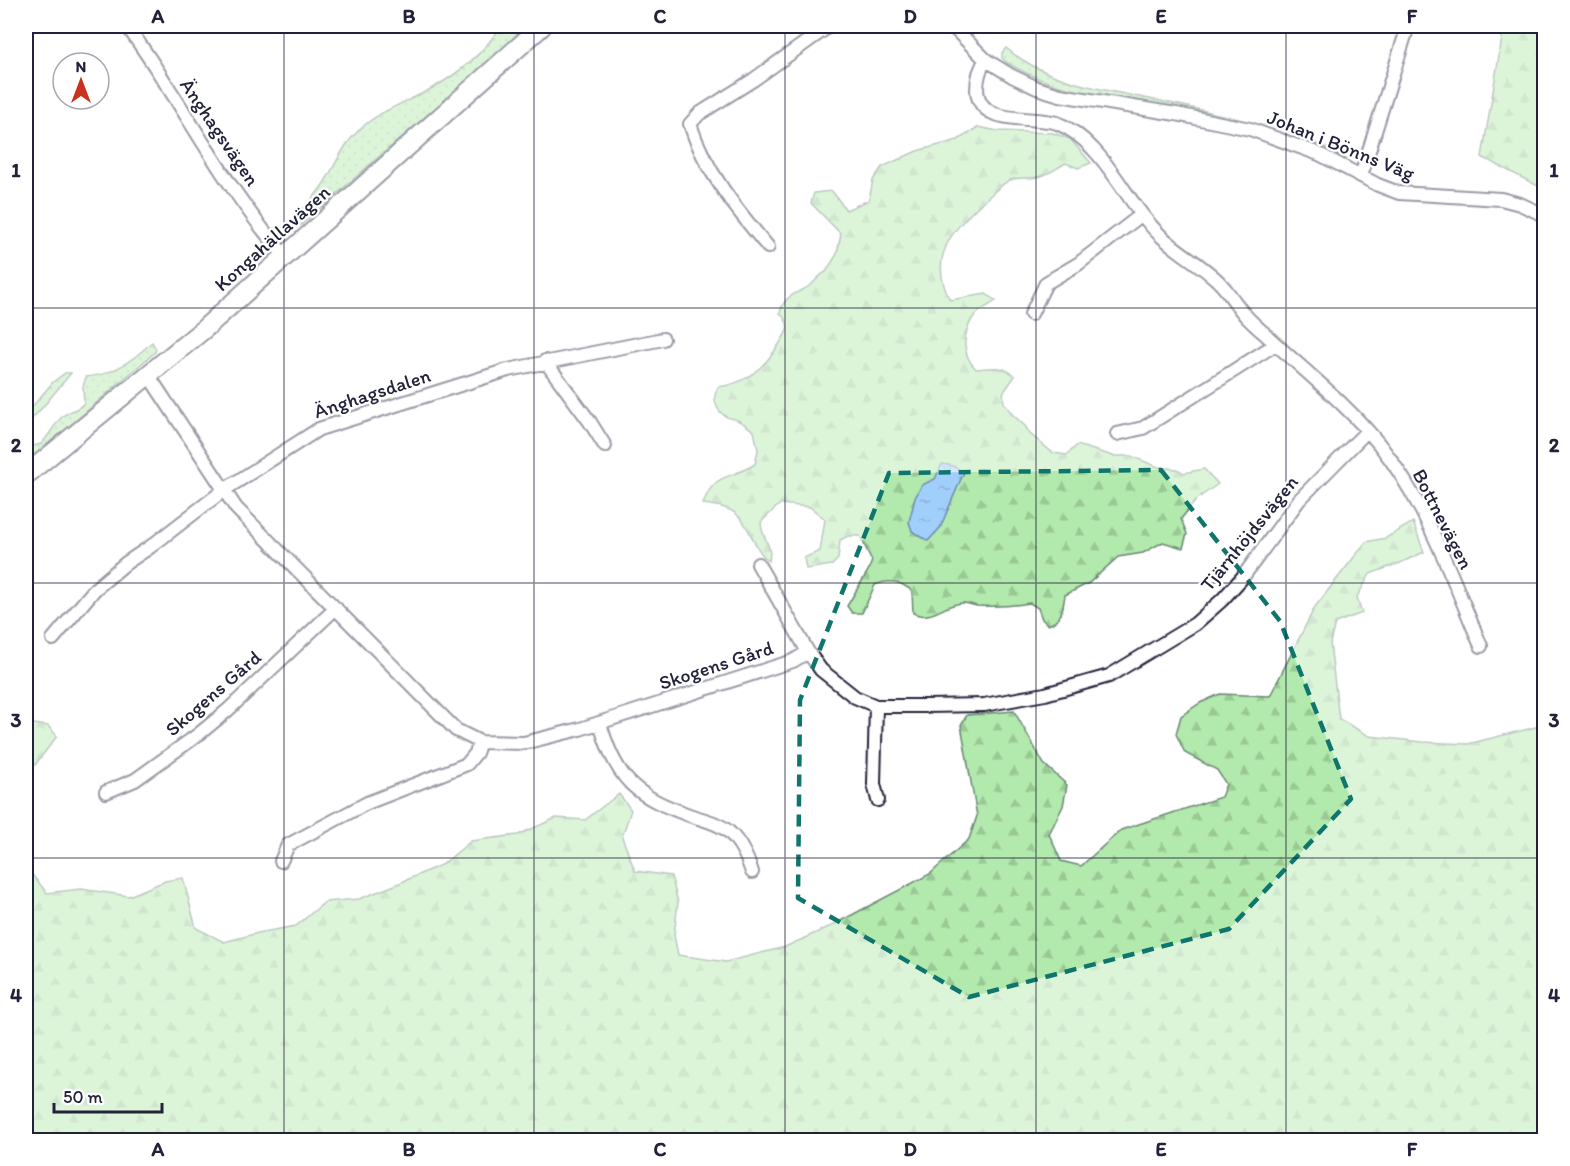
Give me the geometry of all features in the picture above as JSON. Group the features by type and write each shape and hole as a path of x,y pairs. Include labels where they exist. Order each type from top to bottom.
{"street":[{"name":"Änghagsvägen","path":"127,26 233,188 286,257"},
{"name":"Kongahällavägen","path":"26,475 149,376 286,257 440,115 542,26"},
{"path":"768,247 736,209 708,163 690,124 699,114 753,80 828,26"},
{"path":"952,26 986,60"},
{"path":"1361,176 1408,26"},
{"name":"Johan i Bönns Väg","path":"986,60 1037,88 1060,95 1250,129 1319,154 1399,194 1501,199 1545,215"},
{"name":"Bottnevägen","path":"986,60 981,67 977,85 980,102 985,109 994,114 1054,123 1069,128 1082,137 1099,155 1141,215 1159,234 1218,280 1245,315 1380,445 1417,502 1481,646"},
{"path":"1031,314 1046,283 1078,264 1141,215"},
{"name":"Änghagsdalen","path":"224,490 319,429 545,361 663,339"},
{"path":"1117,434 1143,428 1276,344"},
{"path":"545,361 605,446"},
{"name":"Skogens Gård","path":"149,376 236,508 456,730 480,742 524,743 600,723 793,661 807,652"},
{"name":"Tjärnhöjdsvägen","path":"758,564 807,652 821,670 855,697 876,706 984,705 1045,694 1109,676 1195,624 1242,578 1299,500 1367,431"},
{"path":"53,639 95,589 224,490"},
{"name":"Skogens Gård","path":"106,792 135,780 200,734 336,608"},
{"path":"876,706 874,784 878,800"},
{"path":"600,723 604,738 622,775 641,794 666,807 728,830 744,851 752,872"},
{"path":"281,861 288,845 357,808 467,764 476,753 480,742"}],"highlighted area":[{"path":"1161,470 1280,621 1351,799 1229,929 969,997 798,898 800,700 889,473"}],"green space":[{"path":"501,26 529,26 301,225 290,230 282,228 316,194 347,144 358,131 383,113 429,90 460,70 487,45"},
{"path":"1504,26 1544,32 1544,189 1482,157"},
{"path":"1006,48 1041,70 1079,84 1193,108 1252,124 1202,112 1089,94 1033,76 1002,58 1002,53"},
{"path":"978,127 998,131 1053,133 1070,139 1091,163 1078,168 1066,163 1041,176 1010,180 962,222 947,244 942,257 941,270 950,300 986,294 996,301 972,319 966,332 966,352 971,364 976,369 1001,368 1015,376 1003,393 1004,403 1030,434 1053,453 1067,455 1077,445 1113,456 1131,456 1158,467 1177,469 1184,473 1204,469 1218,484 1197,499 1181,519 1187,534 1183,548 1163,542 1143,553 1118,557 1089,583 1065,595 1059,617 1048,625 1042,619 1038,608 1030,603 1010,606 977,606 963,603 932,614 920,615 913,613 912,591 899,583 890,582 875,585 862,613 852,613 847,606 872,561 860,536 848,536 840,540 838,559 832,565 806,569 804,558 820,551 825,519 810,507 780,504 761,522 768,545 769,561 761,553 736,514 730,510 703,504 712,486 718,481 755,464 758,450 754,431 735,419 728,418 717,408 715,395 718,387 746,379 767,361 786,333 787,325 780,313 785,302 826,272 837,254 841,234 811,203 814,193 832,191 846,210 869,200 873,180 882,167 917,151 958,140"},
{"path":"1273,130 1322,146 1351,163"},
{"path":"152,342 156,349 155,352 26,464 26,448 41,444 63,416 84,403 83,387 86,377 96,376 122,366"},
{"path":"65,373 71,373 26,425 26,414 53,382"},
{"path":"1413,522 1424,552 1370,574 1357,597 1362,613 1335,623 1330,643 1339,719 1369,736 1468,744 1544,725 1544,1140 26,1140 26,867 47,893 81,889 129,896 165,881 183,878 196,928 224,942 296,926 325,902 359,899 395,885 443,864 471,841 518,835 556,818 585,820 619,794 631,810 622,837 635,871 671,876 678,902 674,935 678,955 726,962 785,947 831,926 930,874 969,839 977,816 961,725 967,715 1014,711 1044,764 1067,785 1063,806 1049,834 1061,861 1081,866 1121,830 1221,797 1226,784 1217,770 1185,753 1176,734 1181,716 1200,703 1220,694 1270,696 1315,607 1366,542 1386,538"},
{"path":"26,723 48,726 57,736 26,774"}],"water":[{"path":"942,464 953,466 964,472 940,528 928,541 912,531 909,522 915,498 922,485 935,479"}]}
